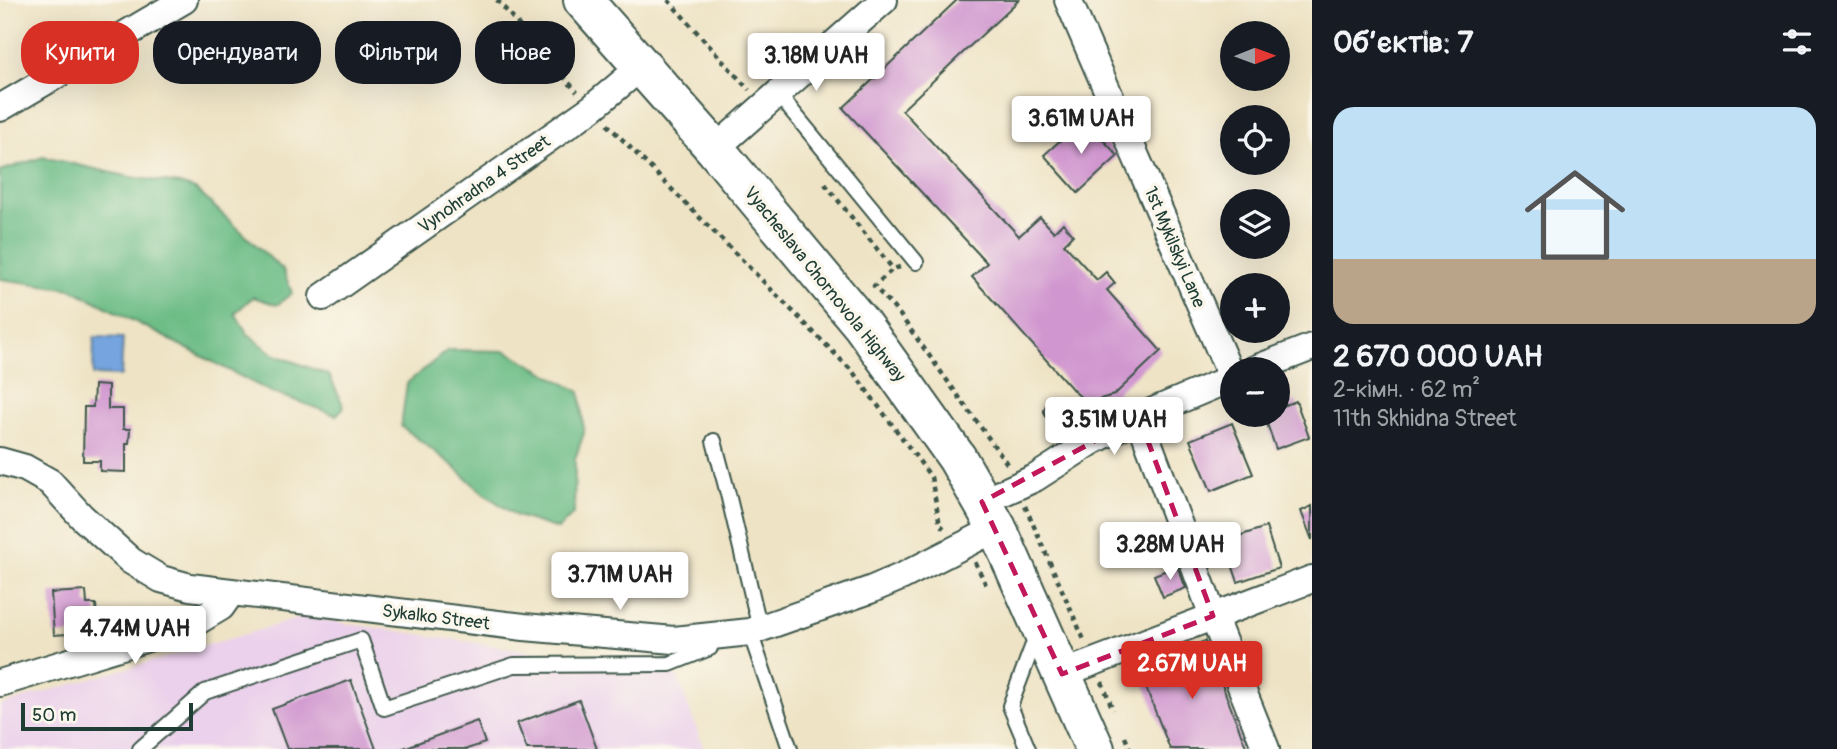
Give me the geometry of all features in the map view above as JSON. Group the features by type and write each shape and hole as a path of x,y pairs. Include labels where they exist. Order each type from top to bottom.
{"main road":[{"name":"Vyacheslava Chornovola Highway","path":"583,0 715,149 862,325 906,384 957,458 990,515 1041,623 1078,668 1110,743"}],"street":[{"path":"0,108 184,0"},
{"path":"715,149 884,0"},
{"name":"1st Mykilskyi Lane","path":"1068,0 1223,357"},
{"name":"Vynohradna 4 Street","path":"323,297 592,108 642,66"},
{"path":"1286,357 1312,347"},
{"name":"Sykalko Street","path":"0,461 25,468 50,482 82,517 131,561 161,579 190,587 537,628 674,640 755,631 870,590 915,570 963,545 1017,486 1139,417 1220,383"},
{"path":"1139,417 1266,749"},
{"path":"1078,668 1312,579"},
{"path":"0,683 191,625 221,607 231,593"}],"lane":[{"path":"771,100 916,262"},
{"path":"1052,411 1079,450"},
{"path":"714,442 728,494 755,631 790,749"},
{"path":"1028,749 1010,706 1041,623"},
{"path":"140,749 205,692 361,640 384,708 514,665 670,664 710,648 713,635"}],"path":[{"path":"497,0 592,108 853,372 931,477 940,525 963,545 977,565 993,600"},
{"path":"668,0 771,100"},
{"path":"893,269 874,286 900,315 1009,467 1078,668 1114,712"},
{"path":"1110,743 1130,749"}],"highlighted area":[{"path":"1139,417 1213,616 1062,674 982,502"}],"shaded area":[{"path":"304,617 668,672 678,678 704,749 0,749 0,705"}],"green space":[{"path":"43,157 195,189 283,270 292,293 277,305 253,297 235,313 247,333 273,354 329,375 344,407 336,415 269,391 72,289 0,279 0,171"},
{"path":"448,350 506,351 580,392 584,433 575,459 574,513 558,529 517,516 483,493 451,464 401,426 407,383"}],"water":[{"path":"94,337 123,338 121,376 93,375"}],"building":[{"path":"957,0 1019,0 902,110 1019,236 1040,217 1054,232 1063,223 1073,235 1064,244 1097,280 1106,272 1115,283 1107,290 1161,351 1114,395 1093,401 1083,399 1074,391 972,277 987,263 843,108"},
{"path":"1084,119 1118,156 1078,193 1044,155"},
{"path":"94,385 108,386 108,409 123,409 123,429 130,429 129,444 126,444 126,472 100,471 100,461 83,461 84,407 93,407"},
{"path":"1296,401 1309,437 1276,449 1268,427 1290,427 1290,403"},
{"path":"1222,427 1234,427 1253,474 1211,491 1190,440"},
{"path":"1312,506 1312,540 1301,511"},
{"path":"1266,527 1279,568 1238,582 1224,541"},
{"path":"1177,566 1186,588 1163,597 1154,575"},
{"path":"86,591 87,604 96,604 98,632 54,635 51,593"},
{"path":"1205,641 1247,749 1170,749 1138,667"},
{"path":"351,680 376,749 287,749 272,709"},
{"path":"579,700 597,749 527,749 517,723"},
{"path":"477,721 485,743 467,749 401,749"}]}
